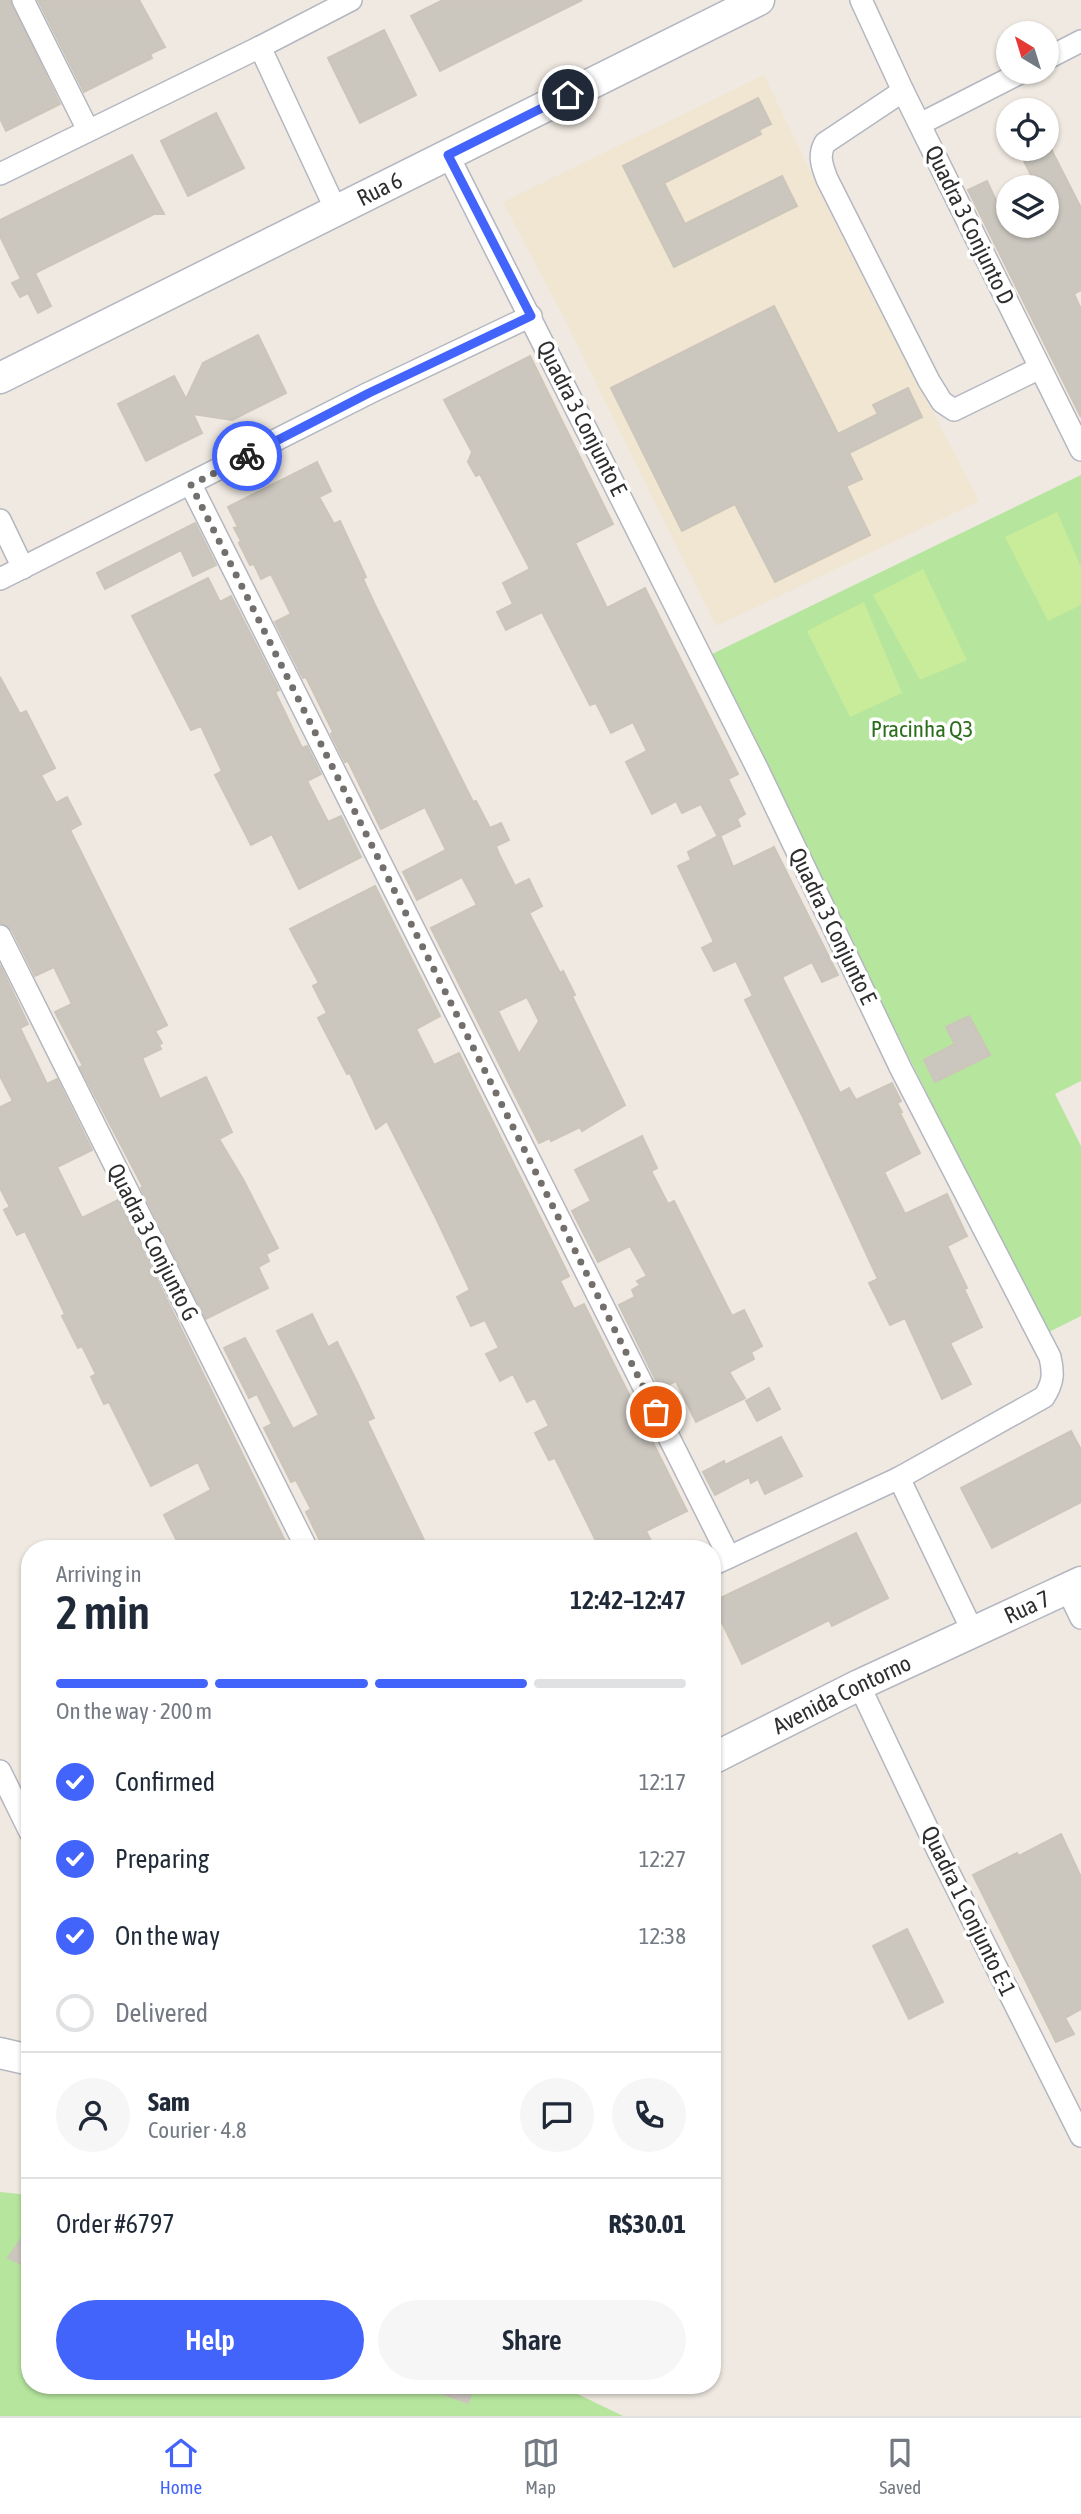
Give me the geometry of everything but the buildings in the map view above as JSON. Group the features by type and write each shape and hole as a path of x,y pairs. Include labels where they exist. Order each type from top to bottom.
{"street":[{"path":"23,0 88,130"},
{"path":"0,174 351,0"},
{"name":"Rua 6","path":"0,378 759,0"},
{"name":"Quadra 3 Conjunto D","path":"861,0 903,91 1081,450"},
{"path":"1059,52 1081,41"},
{"path":"260,47 336,210"},
{"path":"920,124 998,84"},
{"path":"903,91 825,142 820,151 827,179 942,402 954,410 1040,368"},
{"name":"Quadra 3 Conjunto E","path":"448,155 758,770 901,1069 1050,1357 1054,1373 1052,1384 1044,1397 899,1478 721,1561"},
{"path":"0,579 369,393 531,316"},
{"path":"191,485 710,1540"},
{"path":"0,520 23,568"},
{"name":"Quadra 3 Conjunto G","path":"0,936 302,1540"},
{"path":"899,1478 974,1632"},
{"path":"1074,1585 1081,1618"},
{"name":"Rua 7","path":"974,1632 1074,1585"},
{"name":"Avenida Contorno","path":"721,1754 859,1685 974,1632"},
{"name":"Quadra 1 Conjunto E-1","path":"859,1685 938,1851 1081,2136"},
{"path":"0,1771 21,1814"},
{"path":"0,2053 21,2058"}],"shaded area":[{"path":"764,75 834,221 979,501 716,626 563,316 503,202"}],"green space":[{"name":"Pracinha Q3","path":"1081,475 1081,1081 1055,1094 1081,1146 1081,1316 1047,1333 708,656"},
{"path":"1057,512 1081,567 1081,605 1048,621 1005,537"},
{"path":"923,569 967,660 920,680 873,595"},
{"path":"864,602 902,693 850,717 807,631"},
{"path":"0,2192 21,2194 21,2394 578,2394 623,2416 0,2416"}],"way so far":[{"path":"247,456 191,485 656,1412"}],"route":[{"path":"247,456 369,393 531,316 448,155 568,95"}]}
